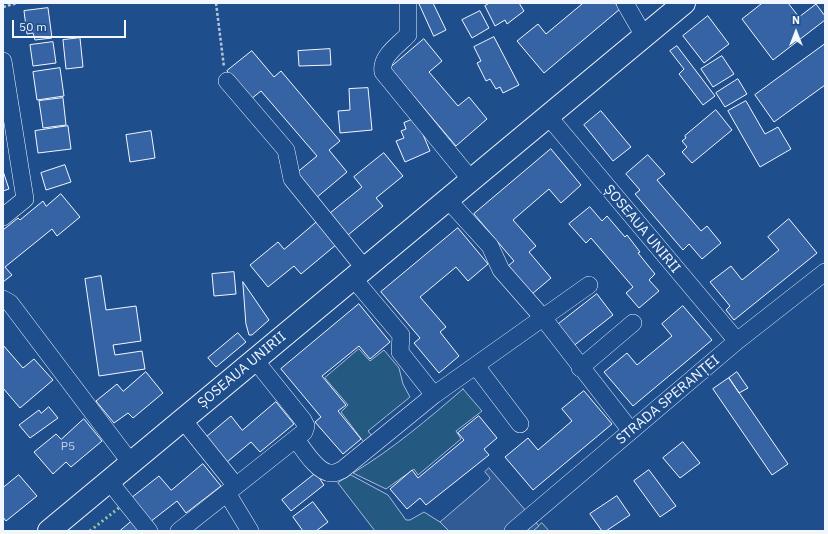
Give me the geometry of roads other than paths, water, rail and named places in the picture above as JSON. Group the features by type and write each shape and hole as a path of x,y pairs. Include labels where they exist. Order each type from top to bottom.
{"main road":[{"name":"ȘOSEAUA UNIRII","path":"49,531 472,181 684,3"}],"street":[{"path":"408,3 408,35 386,58 382,68 383,72 472,181"},
{"path":"625,3 644,36"},
{"path":"3,60 26,199 3,217"},
{"path":"227,82 286,150 292,179 401,335 400,352 434,395"},
{"name":"ȘOSEAUA UNIRII","path":"548,116 737,341"},
{"path":"448,200 490,246 501,270 544,319 580,368 631,431"},
{"name":"STRADA SPERANȚEI","path":"513,531 737,341 825,272"},
{"path":"296,440 315,464 324,472 332,473 348,465 434,395 544,319 589,285"},
{"path":"3,299 10,303 131,463"},
{"path":"580,368 633,323"},
{"path":"179,531 296,440 304,432 306,426 303,420 255,360"},
{"path":"476,366 520,424"},
{"path":"183,420 232,489 250,531"},
{"path":"109,481 149,531"}]}
